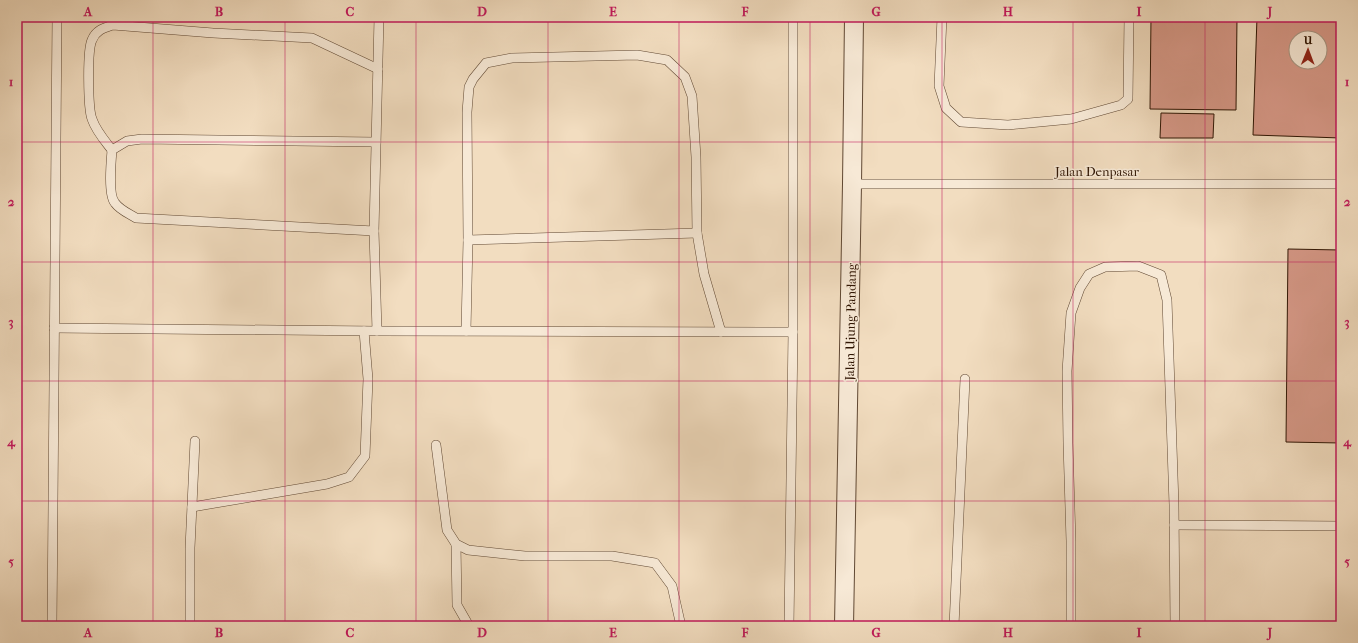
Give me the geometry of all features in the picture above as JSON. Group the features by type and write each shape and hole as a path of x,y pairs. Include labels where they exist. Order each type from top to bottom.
{"street":[{"name":"Jalan Ujung Pandang","path":"844,626 854,17"}],"lane":[{"path":"52,626 57,17"},
{"path":"377,331 374,231 379,17"},
{"path":"789,626 794,332 793,17"},
{"path":"942,17 939,86 946,108 962,122 1008,125 1071,119 1121,105 1125,102 1128,99 1129,17"},
{"path":"374,231 136,218 121,210 113,202 110,181 112,150 101,136 91,118 88,84 91,41 99,30 113,25 213,33 312,38 378,69"},
{"path":"466,331 468,240 467,112 470,87 473,79 486,63 512,58 637,56 667,60 685,77 692,96 696,157 697,233 704,274 721,332"},
{"path":"112,150 127,141 142,139 376,142"},
{"name":"Jalan Denpasar","path":"852,184 1341,184"},
{"path":"468,240 697,233"},
{"path":"1070,626 1071,541 1067,371 1071,313 1080,288 1089,274 1105,267 1138,266 1161,275 1167,300 1174,525 1175,626"},
{"path":"54,328 364,331 794,332"},
{"path":"192,507 327,484 349,477 365,456 368,379 364,331"},
{"path":"954,626 965,379"},
{"path":"190,626 190,569 195,441"},
{"path":"436,445 447,530 456,544 468,550 525,556 612,556 655,563 672,586 681,626"},
{"path":"1174,525 1341,526"},
{"path":"456,544 457,605 469,626"}],"building":[{"path":"17,17 21,17 20,43 17,43"},
{"path":"1151,17 1237,17 1236,110 1150,109"},
{"path":"1257,17 1341,17 1341,138 1253,135"},
{"path":"17,50 20,50 19,88 17,88"},
{"path":"1161,113 1214,114 1213,138 1160,138"},
{"path":"1288,249 1341,250 1341,443 1286,442"},
{"path":"17,525 18,525 17,566"}]}
